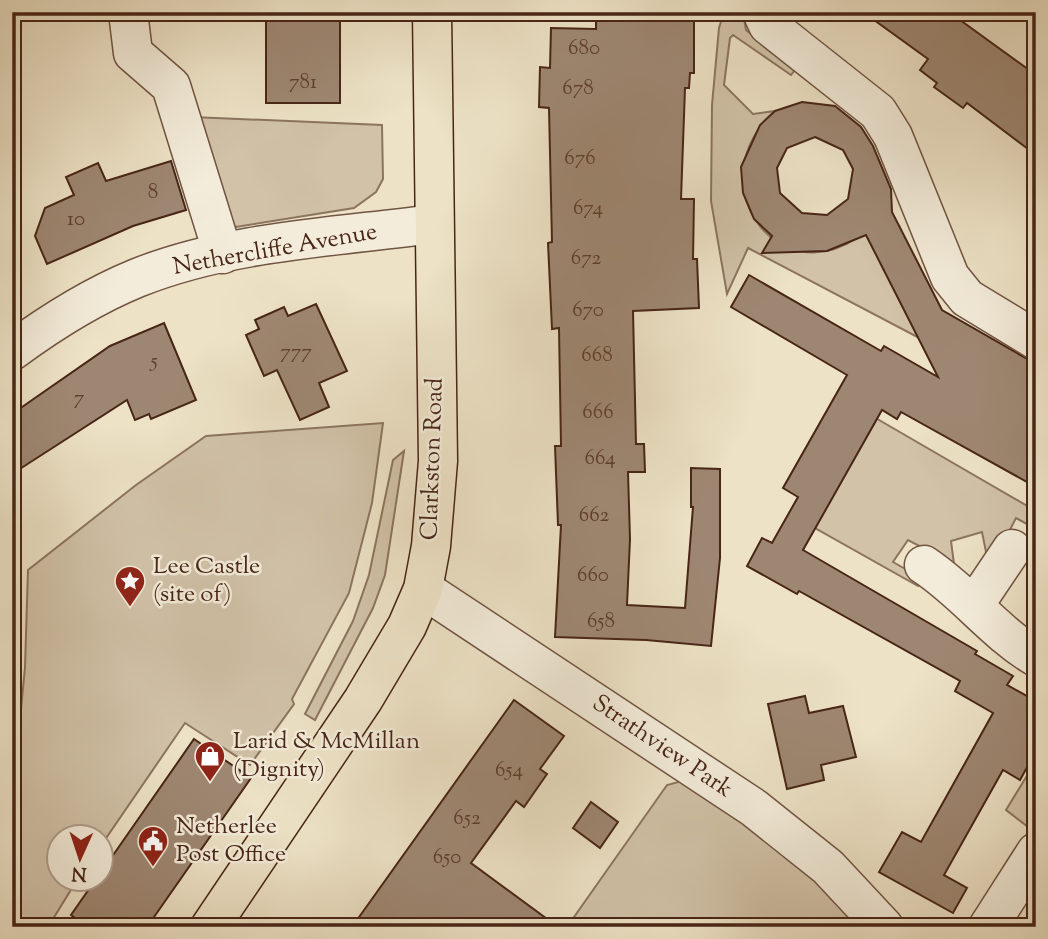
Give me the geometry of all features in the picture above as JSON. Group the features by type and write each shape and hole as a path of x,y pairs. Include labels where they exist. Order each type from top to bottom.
{"main road":[{"name":"Clarkston Road","path":"210,927 363,700 407,626 423,589 436,512 438,461 432,12"}],"street":[{"path":"128,12 127,26 132,52 171,86 223,254"},
{"path":"762,12 768,25 877,113 893,136 950,277 967,298 1036,340"},
{"name":"Nethercliffe Avenue","path":"12,351 48,325 136,278 223,254 433,224"},
{"path":"975,604 1012,549"},
{"path":"924,565 975,604 1017,646 1036,657"},
{"name":"Strathview Park","path":"423,589 754,808 828,867 884,927"},
{"path":"988,927 1036,852"}],"shaded area":[{"path":"724,12 743,12 746,30 795,70 791,75 733,35 730,38 724,85 753,114 775,111 753,139 744,168 745,197 756,221 775,240 799,251 827,251 857,238 879,214 899,226 870,241 925,341 748,248 727,294 711,201 712,105 719,28"},
{"path":"192,117 382,125 383,179 376,192 354,208 223,229"},
{"path":"867,413 1036,511 1036,529 1016,518 998,553 987,557 982,532 951,541 954,564 908,540 893,562 923,579 918,586 815,528"},
{"path":"383,423 372,503 349,593 292,699 294,704 250,765 185,723 116,824 46,824 46,894 68,894 48,927 12,927 12,805 25,667 28,570 136,485 206,436"},
{"path":"404,451 385,575 373,608 315,720 305,714 353,621 369,575 393,460"},
{"path":"1036,761 1036,823 1032,830 1006,810"},
{"path":"682,781 807,868 863,927 567,927 667,785"}],"building":[{"path":"266,12 340,12 340,103 266,103"},
{"path":"596,12 694,12 694,73 690,73 689,88 685,88 681,199 694,199 693,259 697,259 699,308 633,311 636,444 644,444 645,472 628,472 630,539 627,605 685,608 693,507 691,468 720,469 720,558 711,646 646,640 555,637 561,525 558,525 555,446 561,446 559,328 552,329 548,243 552,242 549,108 539,107 540,67 550,68 551,28 596,29"},
{"path":"863,12 949,12 1036,75 1036,155 967,103 963,108 934,87 937,83 920,70 928,59"},
{"path":"802,102 835,106 861,127 873,146 891,189 892,212 942,310 1036,364 1036,487 901,412 897,419 882,410 803,550 977,651 975,654 1013,676 1007,685 1036,701 1036,751 1020,780 1003,770 944,875 967,888 953,913 879,872 902,832 921,842 993,713 955,691 960,681 799,591 797,594 747,566 762,538 772,543 798,497 783,488 847,375 731,307 749,275 881,351 884,346 938,377 866,235 827,251 762,253 772,236 754,219 743,193 741,167 760,125 775,111","holes":["815,137 843,150 853,169 848,199 827,215 802,213 780,193 777,168 787,148"]},
{"path":"171,161 186,210 133,226 47,264 35,236 45,208 74,195 66,177 98,163 106,181"},
{"path":"316,304 347,371 319,383 329,407 300,420 277,370 264,376 246,335 259,329 255,320 284,307 288,316"},
{"path":"164,323 196,400 151,419 149,414 135,420 127,400 12,474 12,414 110,346"},
{"path":"805,696 809,713 843,706 856,757 821,765 824,780 787,789 768,704"},
{"path":"514,700 564,736 540,769 547,774 524,807 516,801 471,863 558,927 352,927"},
{"path":"194,739 251,778 147,927 88,927 71,915 86,894 116,894 116,851"},
{"path":"591,802 618,822 600,848 573,828"}],"place":[{"name":"Lee Castle (site of)","path":"130,608"},
{"name":"Larid & McMillan (Dignity)","path":"210,783"},
{"name":"Netherlee Post Office","path":"153,868"}]}
